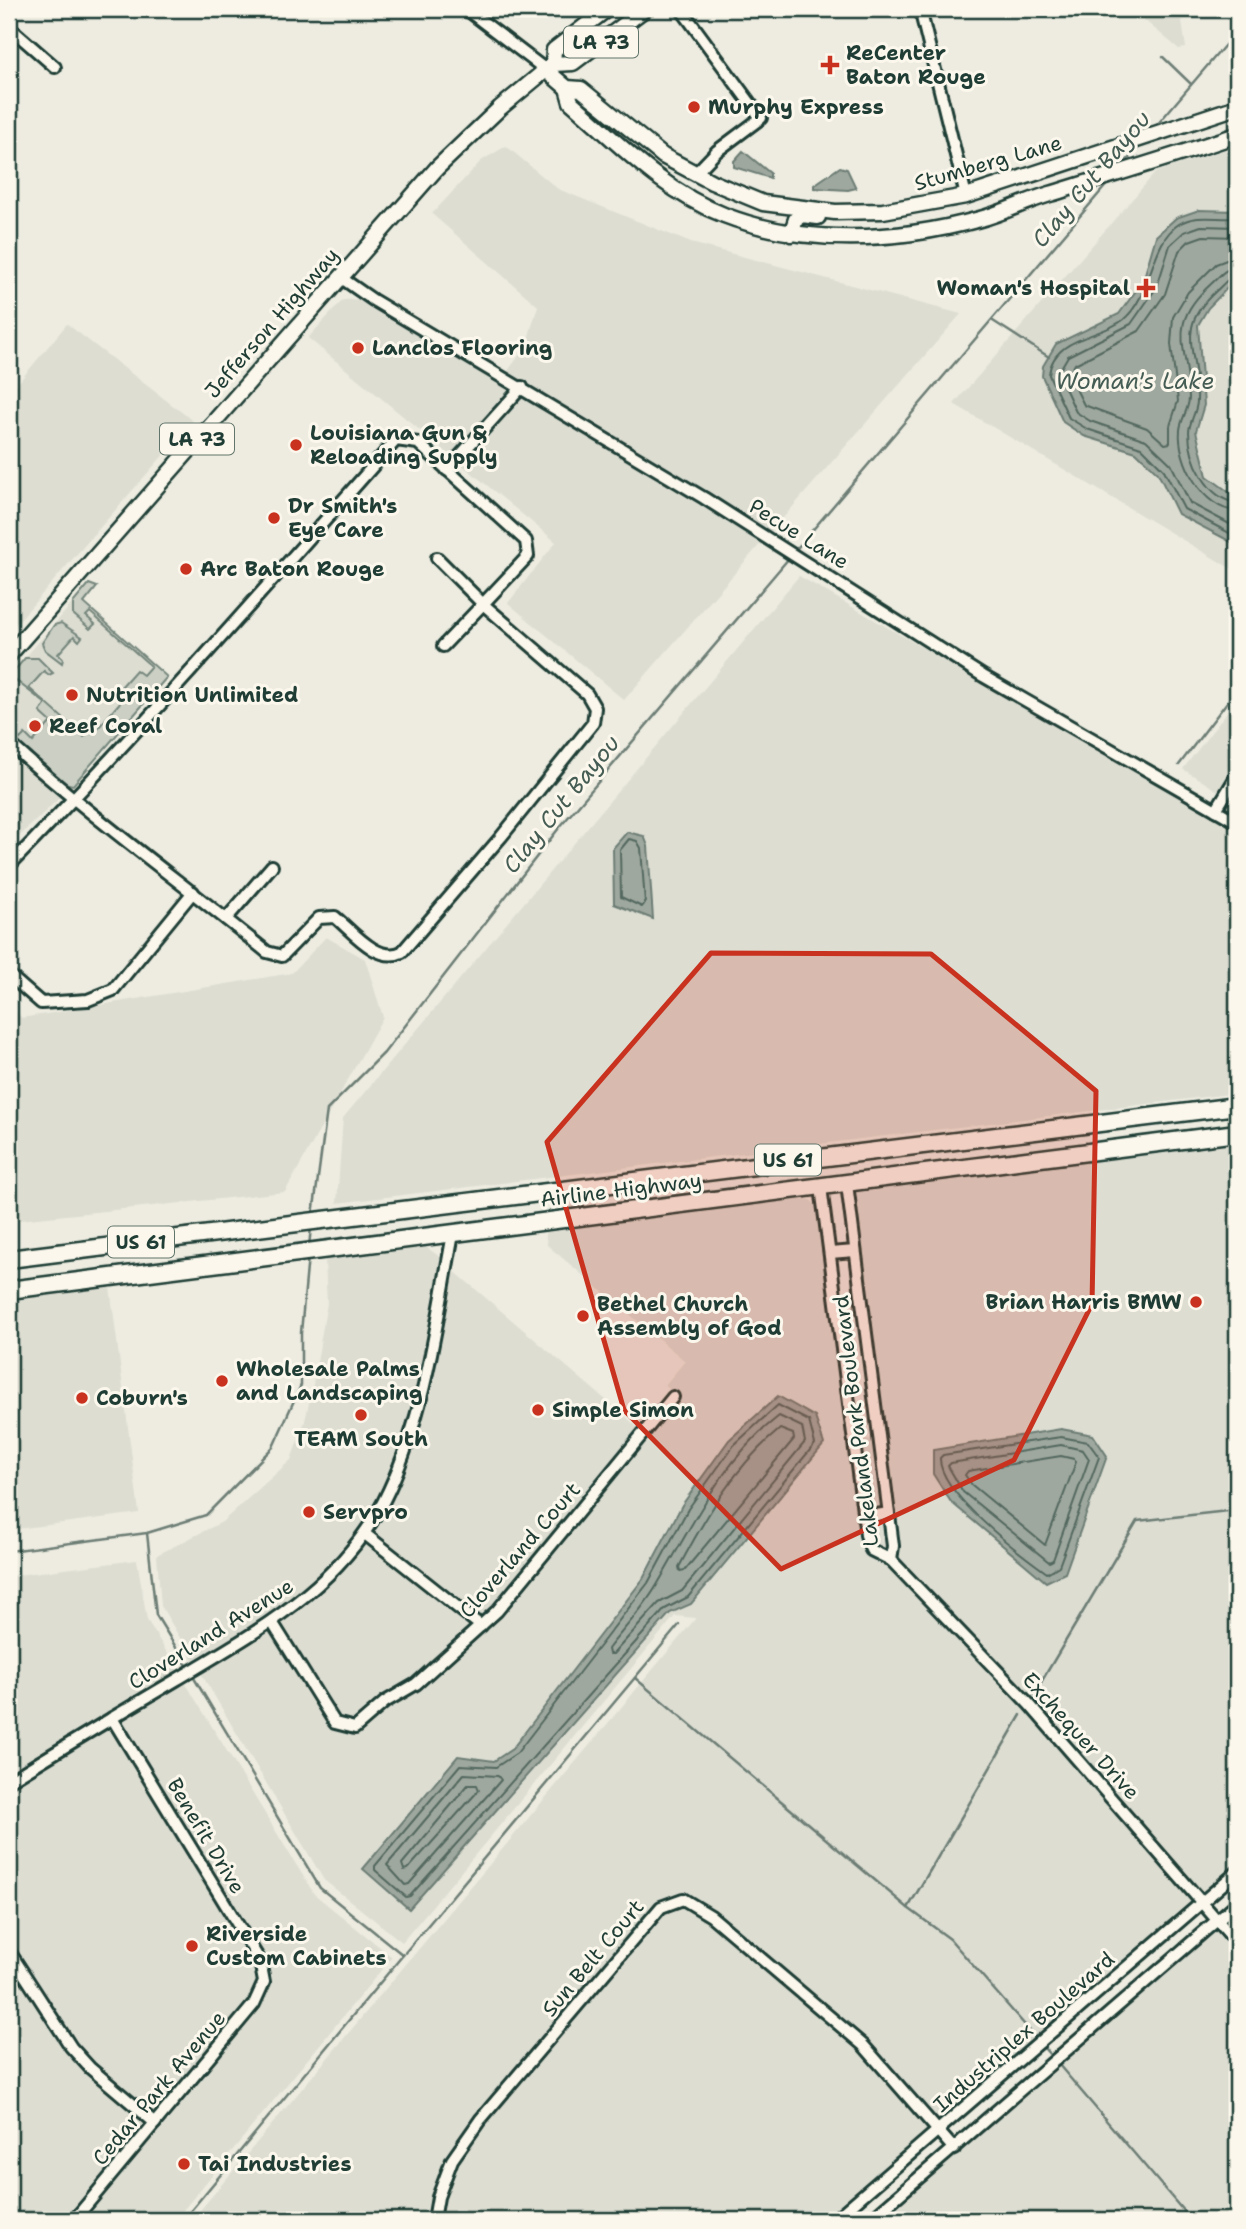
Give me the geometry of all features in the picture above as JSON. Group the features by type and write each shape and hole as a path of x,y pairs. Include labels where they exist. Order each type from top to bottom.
{"highway":[{"name":"Airline Highway","path":"9,1259 1237,1105"},
{"name":"Airline Highway","path":"9,1290 1237,1133"},
{"path":"972,1137 973,1166"},
{"path":"844,1154 847,1184"},
{"path":"820,1156 821,1188"},
{"path":"449,1203 453,1234"},
{"path":"74,1251 78,1281"}],"main road":[{"name":"Jefferson Highway","path":"550,67 554,50 607,9"},
{"name":"Jefferson Highway","path":"9,654 437,167 482,123 550,67 573,63 645,9"},
{"name":"Stumberg Lane","path":"550,67 567,88 570,102 669,187 723,215 791,234 844,238 910,232 980,219 1035,198 1237,135"},
{"name":"Stumberg Lane","path":"567,88 581,89 663,156 696,173 763,203 835,212 883,211 966,196 1237,107"},
{"path":"910,232 918,225 944,218 947,211 946,200"},
{"path":"791,234 796,219 802,215 827,218 835,212"}],"street":[{"name":"Stumberg Lane","path":"466,9 550,67"},
{"path":"681,9 761,118 717,151 696,173"},
{"path":"919,9 966,196"},
{"path":"9,27 55,67"},
{"name":"Pecue Lane","path":"340,277 373,300 768,537 983,676 1237,822"},
{"path":"447,470 522,387"},
{"path":"9,866 197,666 396,440 418,443 526,541 528,556 443,646"},
{"path":"9,743 72,801 193,892 267,952 282,956 319,918 335,917 375,952 398,955 501,837 593,723 595,708 587,694 483,604 437,558"},
{"path":"1216,810 1237,775"},
{"path":"226,919 272,866"},
{"path":"9,975 41,1003 88,1000 113,990 193,892"},
{"name":"Lakeland Park Boulevard","path":"821,1188 864,1517 871,1549 891,1560 893,1546 871,1392 847,1184"},
{"name":"Cloverland Avenue","path":"9,1782 272,1622 329,1577 365,1534 389,1492 403,1457 429,1360 453,1234"},
{"path":"830,1253 855,1251"},
{"path":"837,1307 861,1306"},
{"path":"848,1395 871,1392"},
{"name":"Cloverland Court","path":"272,1622 335,1723 355,1728 385,1702 416,1684 498,1611 673,1397"},
{"path":"864,1517 889,1513"},
{"path":"365,1534 481,1626"},
{"name":"Exchequer Drive","path":"891,1560 1029,1704 1237,1943"},
{"name":"Benefit Drive","path":"113,1718 260,1961 264,1975"},
{"name":"Industriplex Boulevard","path":"834,2220 1237,1872"},
{"name":"Sun Belt Court","path":"434,2220 438,2197 452,2160 480,2120 661,1907 683,1899 711,1916 863,2045 954,2148"},
{"name":"Industriplex Boulevard","path":"870,2220 1237,1903"},
{"path":"9,1951 71,2047 98,2075 155,2123"},
{"name":"Cedar Park Avenue","path":"74,2220 254,2004 263,1989 264,1975"}],"highlighted area":[{"path":"711,953 931,954 1096,1091 1092,1304 1014,1460 781,1569 624,1410 547,1142"}],"shaded area":[{"path":"1131,9 1180,9 1186,48 1179,49"},
{"path":"506,146 558,189 691,243 961,314 624,700 508,603 556,542 308,338 343,300 361,299 500,382 526,346 538,306 432,214 481,161"},
{"name":"Woman's Hospital","path":"1237,146 1237,572 954,404 1156,172"},
{"path":"67,324 193,421 9,632 9,394"},
{"path":"799,576 1237,830 1237,1093 337,1203 343,1118"},
{"path":"89,584 97,587 84,603 167,677 73,785 59,782 9,738 9,729 20,739 25,734 33,742 51,722 40,712 46,704 10,676 25,658 38,658 53,673 49,675 44,671 29,688 84,737 89,732 93,734 128,693 121,687 136,670 143,675 151,666 90,612 86,616 95,624 90,629 73,614 73,603"},
{"path":"77,598 167,677 73,785 9,846 9,676"},
{"path":"61,623 82,637 79,641 74,636 58,654 63,659 62,663 45,650 42,643 54,625"},
{"path":"1237,699 1237,803 1183,769"},
{"path":"326,937 365,959 383,1017 285,1192 9,1221 9,1005 22,1018 292,973"},
{"path":"1237,1137 1237,1872 834,2220 192,2220 696,1618 675,1616 402,1942 324,1880 161,1606 157,1555 222,1522 291,1460 305,1421 327,1303 325,1259 426,1247 440,1257 443,1273 403,1441 384,1492 335,1565 341,1571 365,1543 399,1485 417,1428 454,1271 640,1429 671,1391 665,1385 685,1361 547,1245 545,1231 798,1199 810,1200 817,1206 820,1214 847,1441 878,1438 847,1184"},
{"path":"110,1287 139,1513 9,1530 9,1300"},
{"path":"137,1560 147,1620 314,1894 392,1957 175,2220 9,2220 9,1576"},
{"path":"1237,1903 1237,2220 870,2220"}],"water":[{"path":"743,151 770,173 770,178 734,167 734,161"},
{"path":"840,167 847,169 856,188 814,188 814,185"},
{"name":"Woman's Lake","path":"1199,210 1237,211 1237,278 1208,308 1198,325 1204,405 1196,431 1207,476 1237,498 1237,545 1178,514 1158,473 1136,452 1084,436 1063,422 1042,376 1043,366 1056,344 1119,314 1143,281 1156,236 1176,218"},
{"path":"627,832 644,836 648,846 653,919 614,904 613,848"},
{"path":"778,1396 815,1417 824,1444 691,1604 670,1613 409,1909 363,1869 458,1756 494,1761 512,1749 643,1579 682,1505 729,1440"},
{"path":"1061,1429 1093,1435 1107,1456 1065,1573 1046,1582 951,1502 933,1474 933,1450"}],"waterway":[{"name":"Clay Cut Bayou","path":"1156,126 1237,31"},
{"path":"1163,57 1191,84"},
{"name":"Clay Cut Bayou","path":"1122,166 1141,145"},
{"name":"Clay Cut Bayou","path":"793,553 1109,182"},
{"path":"993,321 1049,357"},
{"name":"Clay Cut Bayou","path":"313,1215 327,1110 384,1053 559,828 789,558"},
{"path":"1179,765 1237,689"},
{"name":"Clay Cut Bayou","path":"309,1246 311,1228"},
{"name":"Clay Cut Bayou","path":"9,1551 147,1533 206,1515 273,1447 301,1385 301,1333 308,1256"},
{"path":"1034,1694 1137,1521 1237,1510"},
{"path":"147,1533 156,1615 188,1667"},
{"path":"403,1955 679,1625"},
{"path":"183,2220 403,1955 320,1888 191,1673"},
{"path":"635,1678 908,1908 1021,1715"},
{"path":"908,1908 950,1939 1037,2039"},
{"path":"1044,2048 1051,2056"},
{"path":"1059,2065 1191,2220"}],"place":[{"name":"ReCenter Baton Rouge","path":"830,65"},
{"name":"Murphy Express","path":"694,107"},
{"name":"Woman's Hospital","path":"1146,288"},
{"name":"Lanclos Flooring","path":"358,348"},
{"name":"Louisiana Gun & Reloading Supply","path":"296,445"},
{"name":"Dr Smith's Eye Care","path":"274,518"},
{"name":"Arc Baton Rouge","path":"186,569"},
{"name":"Nutrition Unlimited","path":"72,695"},
{"name":"Reef Coral","path":"35,726"},
{"name":"Brian Harris BMW","path":"1196,1302"},
{"name":"Bethel Church Assembly of God","path":"583,1316"},
{"name":"Wholesale Palms and Landscaping","path":"222,1381"},
{"name":"Coburn's","path":"82,1398"},
{"name":"Simple Simon","path":"538,1410"},
{"name":"TEAM South","path":"361,1415"},
{"name":"Servpro","path":"309,1512"},
{"name":"Riverside Custom Cabinets","path":"192,1946"},
{"name":"Tai Industries","path":"184,2164"}]}
